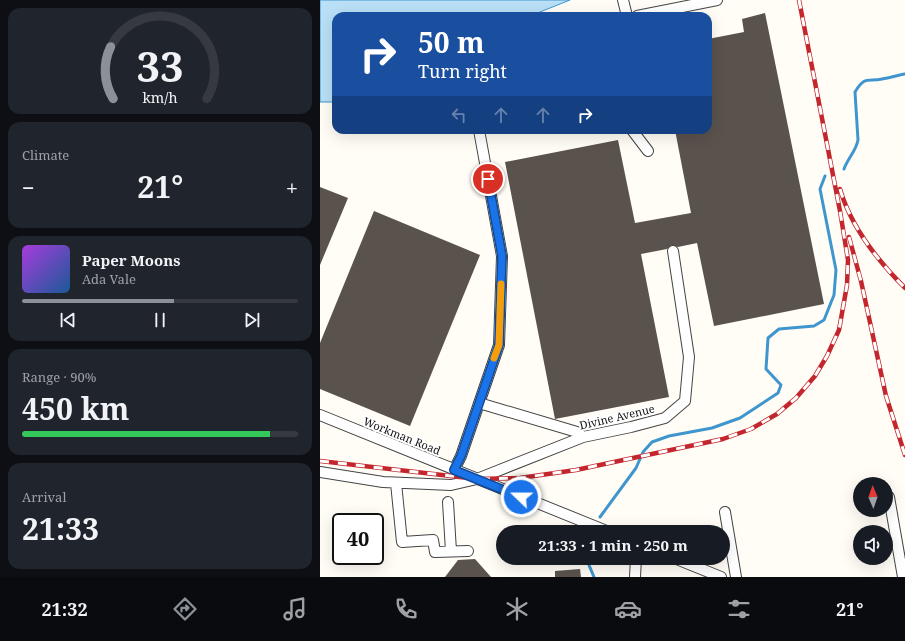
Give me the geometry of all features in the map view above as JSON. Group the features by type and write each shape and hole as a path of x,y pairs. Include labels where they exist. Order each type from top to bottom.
{"street":[{"path":"623,0 626,12"},
{"path":"657,12 717,0"},
{"path":"454,470 461,456 499,345 502,256 480,134"},
{"path":"635,134 648,151"},
{"name":"Divine Avenue","path":"320,472 383,482 451,484 477,479 583,437 631,428 665,418 685,401 689,357 673,251"},
{"path":"479,403 577,432 583,437"},
{"name":"Workman Road","path":"320,415 592,525"},
{"path":"396,482 402,542 434,540 435,552 468,551"},
{"path":"448,502 451,552"},
{"path":"725,512 736,577"},
{"path":"892,517 903,577"},
{"path":"635,577 636,565"},
{"path":"691,565 721,577"}],"water":[{"path":"320,0 570,0 540,12 332,12 332,102 320,102"}],"building":[{"path":"765,13 824,304 714,326 697,243 678,247 672,245 667,249 641,254 669,397 555,419 505,162 618,140 635,223 691,213 676,134 712,134 712,38 744,32 742,19"},
{"path":"320,187 348,198 320,265"},
{"path":"374,211 480,255 410,426 320,389 320,343"},
{"path":"475,559 491,577 445,577 458,560"},
{"path":"580,569 581,577 555,577 555,571"}],"waterway":[{"path":"844,169 856,148 858,140 855,92 858,87 861,83 867,80 885,79 905,74"},
{"path":"600,517 636,468 643,452 652,442 669,436 712,428 740,418 778,393 781,385 766,369 768,338 779,329 814,326 824,320 834,295 836,270 820,189 825,176"},
{"path":"589,565 594,577"}],"railway":[{"path":"320,461 477,479 520,478 576,470 723,439 751,429 777,414 796,398 815,376 827,356 839,330 847,285 848,260 840,211 799,0"},
{"path":"840,189 851,217 866,243 905,288"},
{"path":"849,237 861,281 886,396 905,455"}],"slow traffic":[{"path":"494,358 499,345 501,284"}],"route":[{"path":"488,179 502,256 499,345 461,456 454,470 521,497"}]}
